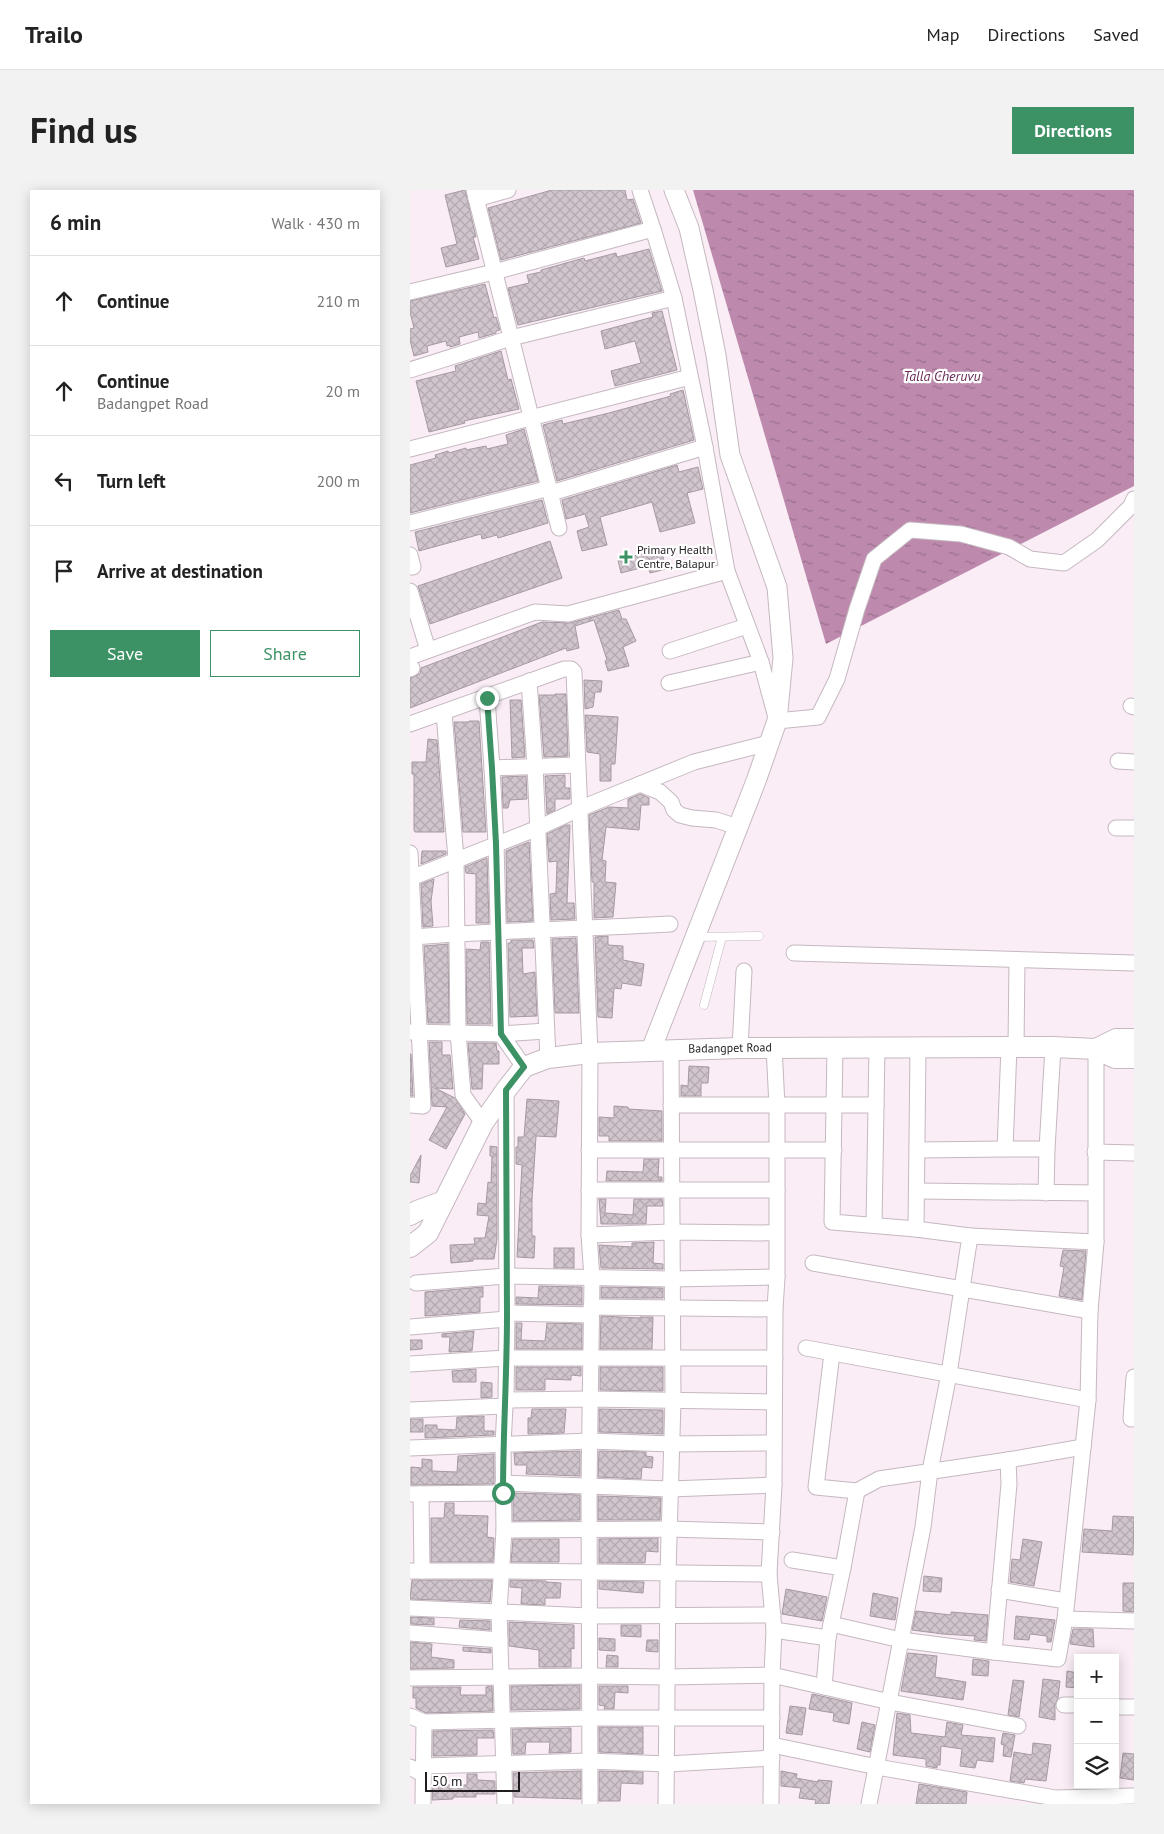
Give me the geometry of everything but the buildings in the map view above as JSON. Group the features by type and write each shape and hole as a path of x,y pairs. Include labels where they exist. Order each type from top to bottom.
{"main road":[{"name":"Badangpet Road","path":"1096,1049 1116,1039 1134,1039"},
{"name":"Badangpet Road","path":"524,1067 548,1058 590,1053 774,1047 1053,1047 1096,1049 1115,1058 1134,1058"},
{"path":"410,1247 428,1233 483,1123 524,1067"},
{"path":"410,1215 444,1201"}],"street":[{"path":"508,190 475,195 559,528"},
{"path":"640,190 674,298 727,571 761,662 777,721"},
{"path":"651,1050 770,743 777,721 783,658 777,587 730,455 716,355 703,290 689,228 674,190"},
{"path":"410,292 494,272 653,229"},
{"path":"410,370 511,338 674,298"},
{"path":"410,450 690,377"},
{"path":"410,523 550,490 704,447"},
{"path":"777,721 818,717 837,679 857,609 874,559 910,530 961,534 1009,547 1030,559 1064,563 1097,540 1131,506 1134,499"},
{"path":"410,555 413,567 410,567"},
{"path":"411,664 428,650 535,612 568,614 727,571"},
{"path":"410,591 428,650"},
{"path":"670,651 747,626"},
{"path":"669,683 761,662"},
{"path":"410,724 564,669 571,669 574,672 590,1053 589,1235 592,1278 589,1399 590,1572 588,1616 588,1761 590,1804"},
{"path":"529,681 535,766 548,1058"},
{"path":"487,698 496,844 501,1034 524,1067"},
{"path":"444,713 456,859 458,1032 463,1095 483,1123"},
{"path":"411,886 456,859 538,828 579,809 694,762 770,743"},
{"path":"1118,761 1134,762"},
{"path":"492,768 577,765"},
{"path":"640,784 660,792 671,802 674,810 680,815 716,820 738,828"},
{"path":"1116,828 1134,828"},
{"path":"410,853 414,937 415,1032 423,1106 410,1105"},
{"path":"414,937 541,929 584,929 670,924"},
{"path":"794,953 1134,963"},
{"path":"1005,1149 1017,960"},
{"path":"740,1048 744,971"},
{"path":"415,1032 501,1034 546,1031"},
{"path":"771,1804 774,1623 769,1574 774,1485 775,1309 777,1277 777,1106 774,1047"},
{"path":"874,1225 877,1047"},
{"path":"1046,1193 1053,1047"},
{"path":"835,1048 832,1222 916,1229 970,1236 1096,1242"},
{"path":"916,1229 918,1191 918,1048"},
{"path":"410,1608 588,1616 668,1616 774,1623 1058,1659 1088,1400 1090,1311 1096,1242 1096,1049"},
{"path":"666,1804 668,1764 668,1573 673,1400 670,1190 671,1050"},
{"path":"506,1090 507,1316 502,1444 504,1530 499,1612 506,1804"},
{"path":"671,1105 777,1106 876,1104"},
{"path":"918,1150 1047,1149"},
{"path":"589,1150 834,1150"},
{"path":"1095,1152 1134,1153"},
{"path":"589,1190 777,1190"},
{"path":"918,1191 1095,1193"},
{"path":"589,1235 671,1232 776,1233"},
{"path":"870,1804 923,1527 930,1471 949,1374 970,1236"},
{"path":"814,1263 1090,1311"},
{"path":"416,1283 506,1276 672,1279 777,1277"},
{"path":"410,1327 507,1316 591,1311 775,1309"},
{"path":"806,1348 1088,1400"},
{"path":"832,1353 816,1487 857,1491 879,1479 1083,1447"},
{"path":"410,1364 506,1358 775,1358"},
{"path":"1131,1419 1134,1377"},
{"path":"410,1410 589,1399 774,1402"},
{"path":"410,1448 590,1441 672,1444 774,1443"},
{"path":"994,1652 1009,1484 1008,1460"},
{"path":"769,1574 416,1571 416,1494 503,1488 589,1486 670,1489 774,1485"},
{"path":"824,1687 829,1631 857,1491"},
{"path":"504,1530 669,1529 772,1532"},
{"path":"792,1560 843,1568"},
{"path":"999,1590 1066,1601"},
{"path":"1064,1619 1134,1621"},
{"path":"410,1633 500,1640"},
{"path":"410,1678 772,1675 890,1702 1018,1726"},
{"path":"1119,1707 1134,1707"},
{"path":"410,1716 424,1722 588,1718 772,1718"},
{"path":"423,1804 419,1769 424,1722"},
{"path":"419,1769 588,1761 668,1764 772,1752 878,1767 1055,1801 1134,1796"}],"lane":[{"path":"695,937 759,936"},
{"path":"704,1005 722,937"}],"water":[{"name":"Talla Cheruvu","path":"693,190 1134,190 1134,486 826,644"}],"place":[{"name":"Primary Health Centre, Balapur","path":"626,557"}],"route":[{"path":"487,698 496,844 501,1034 524,1067 506,1090 507,1313 506,1400 502,1444 503,1493"}]}
